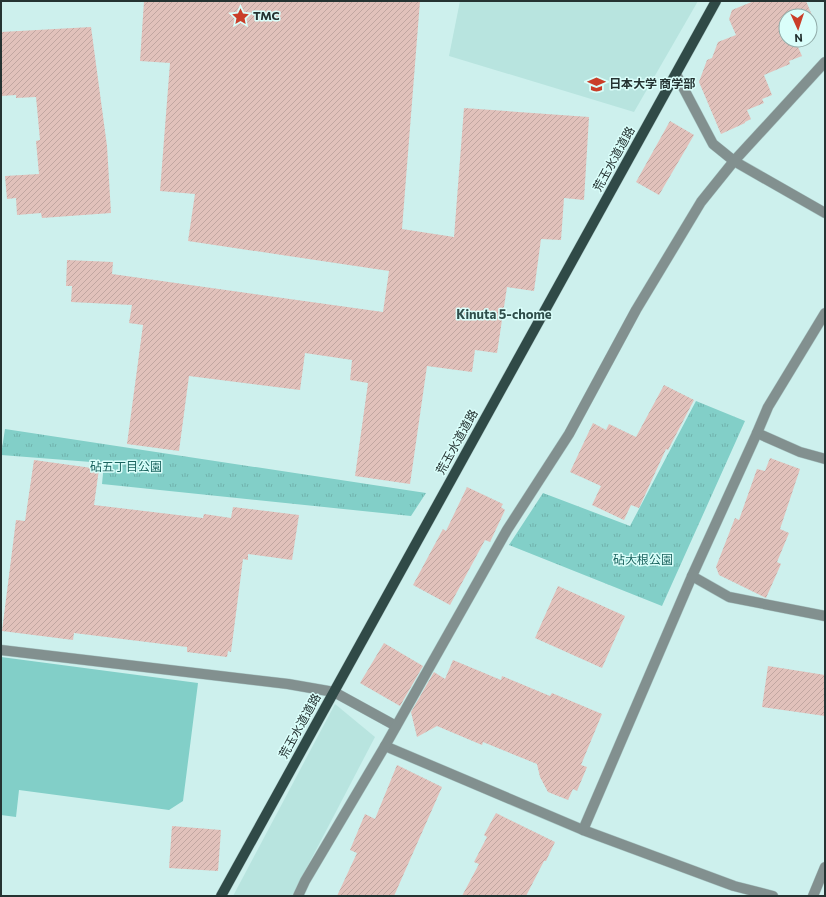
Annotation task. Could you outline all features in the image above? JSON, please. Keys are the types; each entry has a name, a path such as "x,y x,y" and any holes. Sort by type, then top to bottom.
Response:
{"main road":[{"name":"荒玉水道道路","path":"221,896 716,1"}],"street":[{"path":"298,896 305,881 385,746 507,530 569,434 636,310 701,202 734,161 825,62"},
{"path":"676,74 713,144 734,161 825,213"},
{"path":"582,830 692,576 768,407 825,312"},
{"path":"757,433 800,452 825,460"},
{"path":"692,576 729,597 825,616"},
{"path":"1,650 280,683 334,692 396,726"},
{"path":"385,746 582,830 734,886 773,896"},
{"path":"813,896 825,867"}],"shaded area":[{"name":"日本大学 商学部","path":"460,1 698,1 634,112 449,56"},
{"path":"335,704 375,737 292,896 233,896"}],"green space":[{"name":"砧大根公園","path":"696,401 745,421 662,606 509,545 543,493 630,526"},
{"name":"砧五丁目公園","path":"5,429 426,493 411,516 102,484 104,463 1,455"},
{"path":"1,657 198,683 183,801 169,810 19,790 16,817 1,815"}],"building":[{"path":"144,1 420,1 402,229 454,237 464,108 589,117 584,200 564,198 561,240 541,239 534,291 507,287 497,353 475,350 472,372 427,366 410,484 355,476 368,383 350,380 352,360 305,353 300,390 189,376 179,451 127,444 143,325 129,323 132,305 71,302 72,286 66,286 67,260 113,262 112,274 383,312 389,271 188,241 195,194 160,191 170,63 140,61"},
{"path":"754,1 806,1 809,8 778,8 778,48 798,48 802,56 789,61 790,64 764,75 772,95 762,99 764,103 747,110 751,119 721,134 699,82 707,60 712,58 718,42 736,35 729,19 732,10"},
{"path":"91,27 107,146 111,213 42,218 41,213 17,215 16,198 7,199 5,176 39,174 36,141 40,140 36,97 16,98 16,95 1,96 1,32"},
{"path":"670,121 694,135 659,195 636,182"},
{"path":"664,385 694,400 668,450 666,449 639,508 631,505 624,520 592,505 601,486 570,472 593,423 606,430 609,424 636,437"},
{"path":"770,458 800,469 780,529 789,533 777,562 781,564 766,598 719,575 716,567 735,518 739,520 757,469 765,471"},
{"path":"34,460 99,469 94,505 203,518 204,514 231,518 233,507 299,515 292,560 248,554 248,560 243,559 231,652 228,651 227,657 187,652 187,647 74,633 73,640 2,631 16,520 25,521"},
{"path":"467,487 503,504 501,507 505,510 490,542 485,540 450,605 413,585 443,529 446,531"},
{"path":"558,586 625,616 602,668 535,638"},
{"path":"384,643 423,666 400,706 360,683"},
{"path":"453,660 501,680 502,676 550,696 552,693 602,714 581,765 587,767 577,791 573,789 568,800 548,792 540,777 537,764 483,742 482,745 437,726 417,737 411,712 434,672 445,679"},
{"path":"768,666 825,675 825,716 762,707"},
{"path":"397,765 442,787 394,896 337,896 357,853 350,850 365,814 375,819"},
{"path":"496,813 555,842 526,896 462,896 479,864 474,862 487,837 484,835"},
{"path":"172,826 221,830 218,871 169,868"}],"place":[{"name":"TMC","path":"240,16"},
{"name":"日本大学 商学部","path":"596,84"}],"district":[{"name":"Kinuta 5-chome","path":"504,314"}]}
